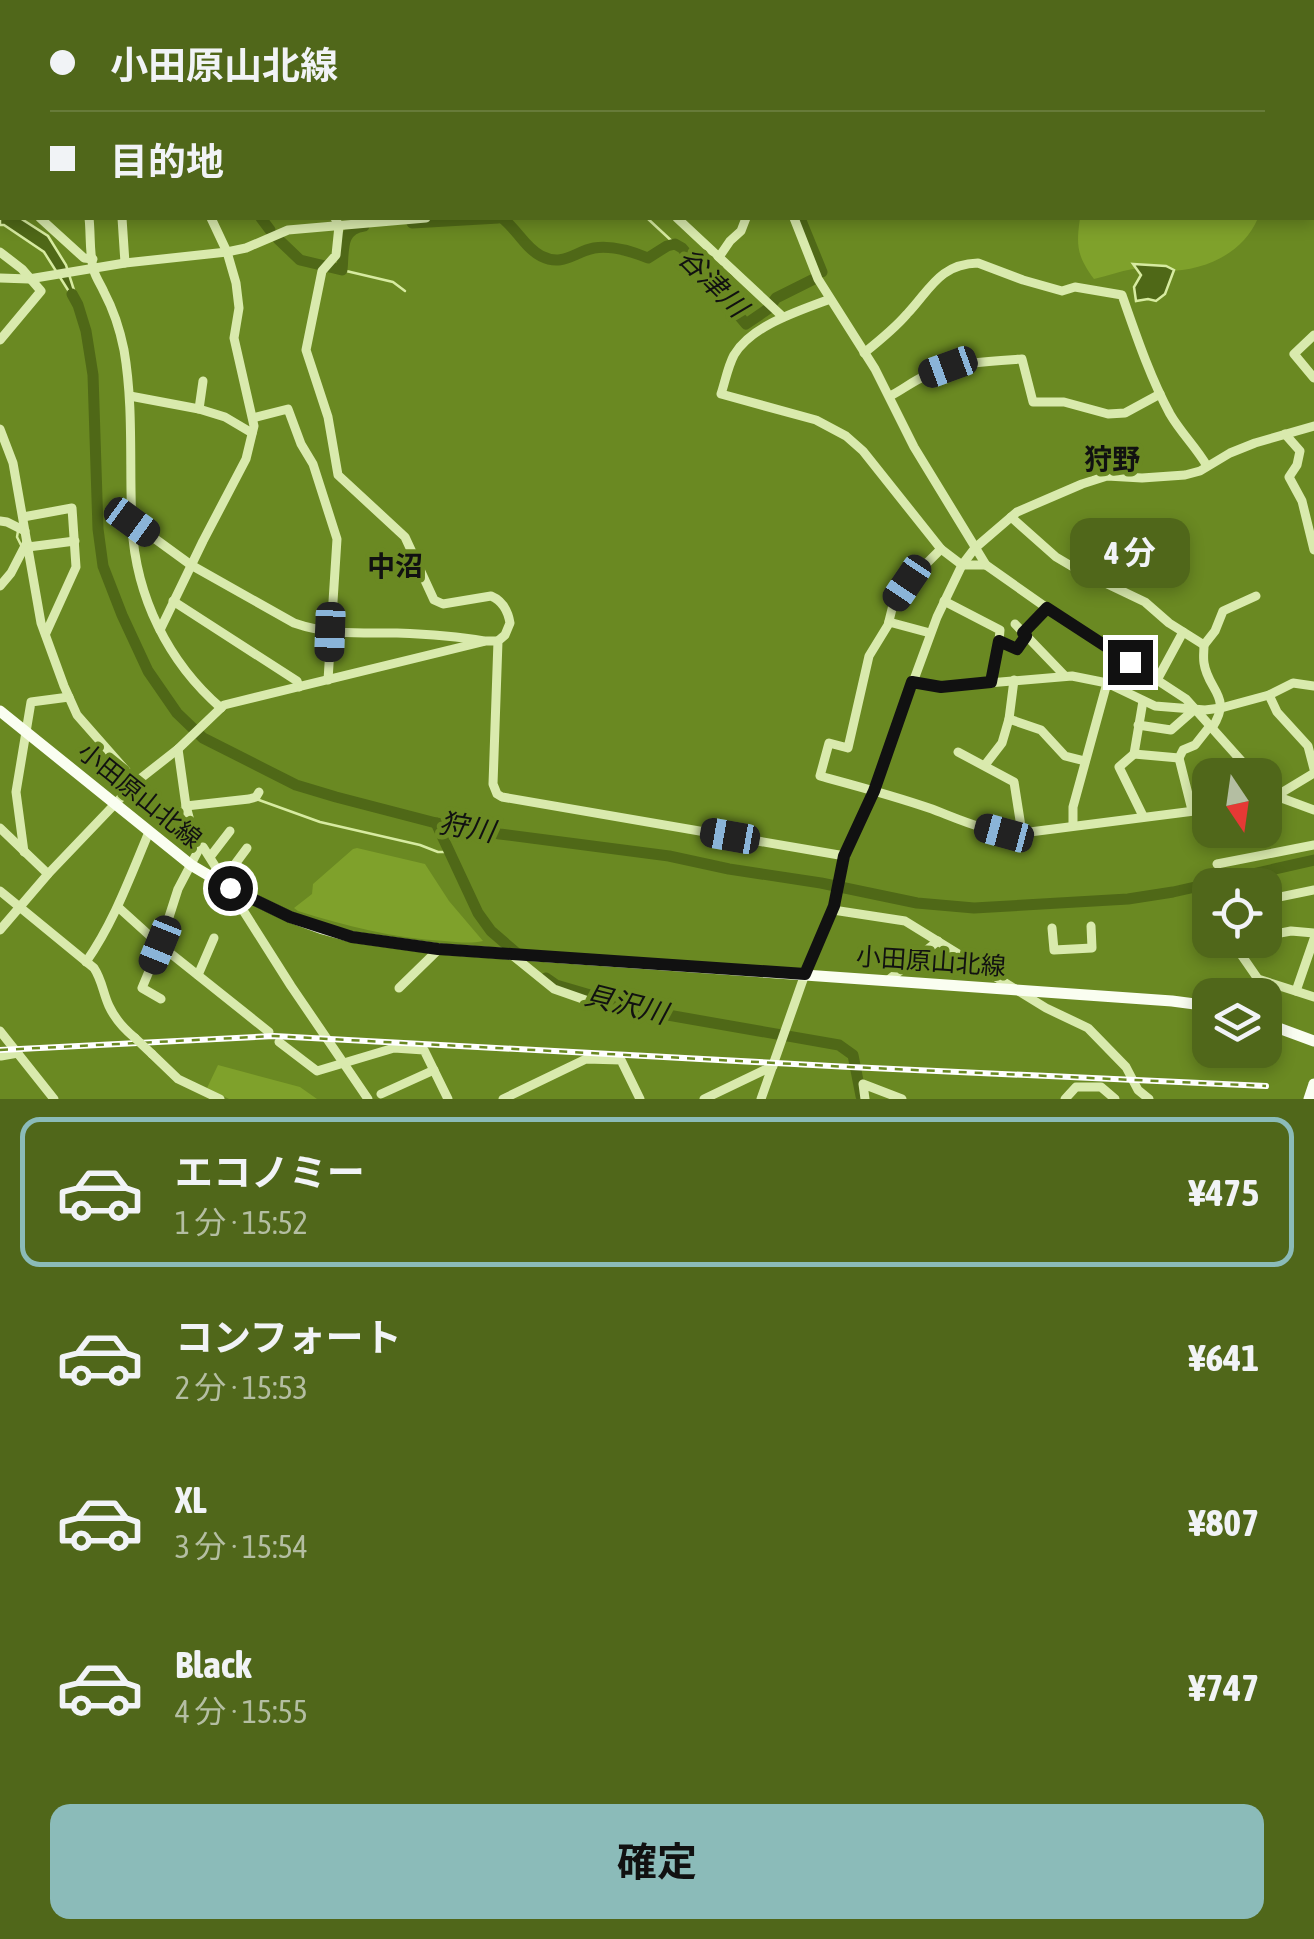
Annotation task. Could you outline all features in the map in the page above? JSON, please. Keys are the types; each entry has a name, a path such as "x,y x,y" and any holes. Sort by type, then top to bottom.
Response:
{"main road":[{"name":"小田原山北線","path":"0,711 191,864 290,917 352,937 512,955 1192,1003"},
{"path":"1282,1029 1314,1040"},
{"path":"1309,1099 1314,1084"}],"street":[{"path":"42,220 93,264"},
{"path":"90,220 93,264 121,338 130,396 132,522 140,576 160,630 186,673 221,708"},
{"path":"122,220 124,263"},
{"path":"160,630 246,459 254,418 234,338 238,297 227,252 212,220"},
{"path":"0,278 33,278 93,264 227,252 288,230 382,220"},
{"path":"679,220 783,317"},
{"path":"719,257 745,220"},
{"path":"795,220 811,264 830,299 890,396 914,448 986,564 1186,700 1239,758"},
{"path":"0,930 136,782 221,708 498,641 505,635 510,624 505,607 497,598 437,602 428,591 404,537 338,476 330,425 306,350 322,271 336,255 337,222"},
{"path":"0,252 33,278 41,291 0,340"},
{"path":"864,352 908,314 936,278 970,263 1062,291 1075,286 1122,296 1160,394 1207,466"},
{"path":"830,299 783,317 748,339 733,356 721,394 816,420 846,436 863,451 941,549 962,565 986,564"},
{"path":"1314,335 1294,354 1314,378"},
{"path":"890,396 948,367 1022,359 1033,402 1064,402 1108,414 1125,412 1160,394"},
{"path":"198,409 203,381"},
{"path":"130,396 225,417 252,433"},
{"path":"254,418 288,410 313,464 337,539 328,680"},
{"path":"761,1099 805,974 834,908 844,858 874,791 930,634 974,548 1011,517 1082,484 1107,476 1167,477 1200,471 1230,453 1314,426"},
{"path":"0,429 13,463 41,622 69,697 78,715 136,782"},
{"path":"1285,434 1300,451 1298,465 1289,476 1302,502 1314,550"},
{"path":"22,517 72,508 76,567 46,633"},
{"path":"1011,517 1056,557 1145,602 1204,645"},
{"path":"0,521 7,522 27,540 75,540"},
{"path":"132,522 191,565 294,623 330,632 400,633 486,642"},
{"path":"0,586 12,573 27,540"},
{"path":"941,549 894,601 888,622 868,656 848,748 829,742 820,776 1004,833 1192,810 1179,758 1221,714 1204,664 1204,645 1216,631 1223,611 1256,596"},
{"path":"944,601 1000,630 991,682"},
{"path":"173,602 297,681 299,687"},
{"path":"999,641 1017,649 1047,608"},
{"path":"888,622 930,634"},
{"path":"1015,624 1064,676"},
{"path":"1157,680 1183,632"},
{"path":"498,641 493,784 500,796 844,858"},
{"path":"912,682 941,687 1064,676 1088,678 1155,706 1196,709 1221,708 1292,683 1314,686"},
{"path":"985,765 1002,743 1014,680"},
{"path":"1074,825 1074,807 1107,683"},
{"path":"1269,694 1277,712 1308,746 1314,771 1282,787"},
{"path":"24,852 16,792 31,702 69,697"},
{"path":"1144,701 1134,754 1119,767 1144,816"},
{"path":"1138,725 1171,730 1196,709"},
{"path":"1009,719 1041,730 1065,756 1085,761"},
{"path":"161,999 142,988 178,889 198,850 186,806 178,749"},
{"path":"958,752 1014,782 1022,833"},
{"path":"1134,754 1179,758"},
{"path":"186,806 249,800 259,792"},
{"path":"1282,798 1314,810"},
{"path":"0,828 48,874"},
{"path":"210,857 230,831"},
{"path":"86,962 118,908 149,832"},
{"path":"1217,864 1314,845"},
{"path":"197,848 203,847 210,857 368,1099"},
{"path":"227,883 247,848"},
{"path":"1282,897 1314,890"},
{"path":"0,891 98,973 114,1017 134,1038 178,1079 220,1099"},
{"path":"118,908 269,1032"},
{"path":"834,908 905,921 1059,1015 1088,1028 1126,1066 1146,1098"},
{"path":"1052,928 1054,950 1092,948 1091,926"},
{"path":"1282,932 1314,936 1296,991"},
{"path":"198,976 214,938"},
{"path":"887,981 938,941"},
{"path":"399,988 438,949"},
{"path":"512,955 554,989 594,1002"},
{"path":"1282,987 1314,997"},
{"path":"0,1030 54,1099"},
{"path":"279,1042 317,1071 394,1048 424,1050 448,1099"},
{"path":"0,1056 18,1053"},
{"path":"503,1099 586,1059 621,1060 640,1099"},
{"path":"704,1099 772,1066"},
{"path":"382,1094 434,1070"},
{"path":"865,1099 863,1084 902,1099"},
{"path":"1068,1098 1076,1086 1100,1088 1116,1099"}],"shaded area":[{"path":"0,220 23,220 48,236 66,265 80,309 44,252 0,225"},
{"path":"1080,220 1257,220 1232,251 1208,264 1166,271 1133,269 1094,279 1084,264 1078,236"},
{"path":"1133,264 1174,270 1165,294 1156,301 1136,301 1134,287 1141,275"},
{"path":"357,848 425,864 449,901 483,941 388,934 294,908 312,894 313,884"},
{"path":"218,1065 300,1087 317,1099 229,1099 207,1088"}],"waterway":[{"name":"谷津川","path":"262,220 270,230"},
{"name":"谷津川","path":"412,223 464,220"},
{"name":"谷津川","path":"504,220 530,248 556,260 601,247 648,258 675,244 746,324 768,309 776,298 814,279"},
{"path":"649,220 675,244"},
{"name":"谷津川","path":"801,220 822,272"},
{"name":"谷津川","path":"278,239 300,260 342,270 347,236 364,226"},
{"path":"342,270 393,282 405,291"},
{"name":"狩川","path":"72,294 86,331 93,375 98,529 103,566 122,615 148,671 177,713 203,738 296,785 436,823 669,856 917,903 974,908 1128,899 1314,860"},
{"path":"18,531 22,547"},
{"path":"137,788 153,804 182,809"},
{"path":"259,800 320,822 449,852"},
{"name":"貝沢川","path":"436,823 478,913 491,931 520,956"},
{"name":"貝沢川","path":"546,978 556,985 645,1011 839,1045 853,1055 861,1096"}],"railway":[{"path":"0,1050 274,1036 1266,1086"}],"district":[{"name":"狩野","path":"1112,459"},
{"name":"中沼","path":"395,566"}],"route":[{"path":"230,888 290,917 352,937 438,949 805,974 834,906 844,856 874,791 912,682 941,687 991,682 999,641 1017,649 1026,636 1023,633 1047,608 1130,662"}]}
